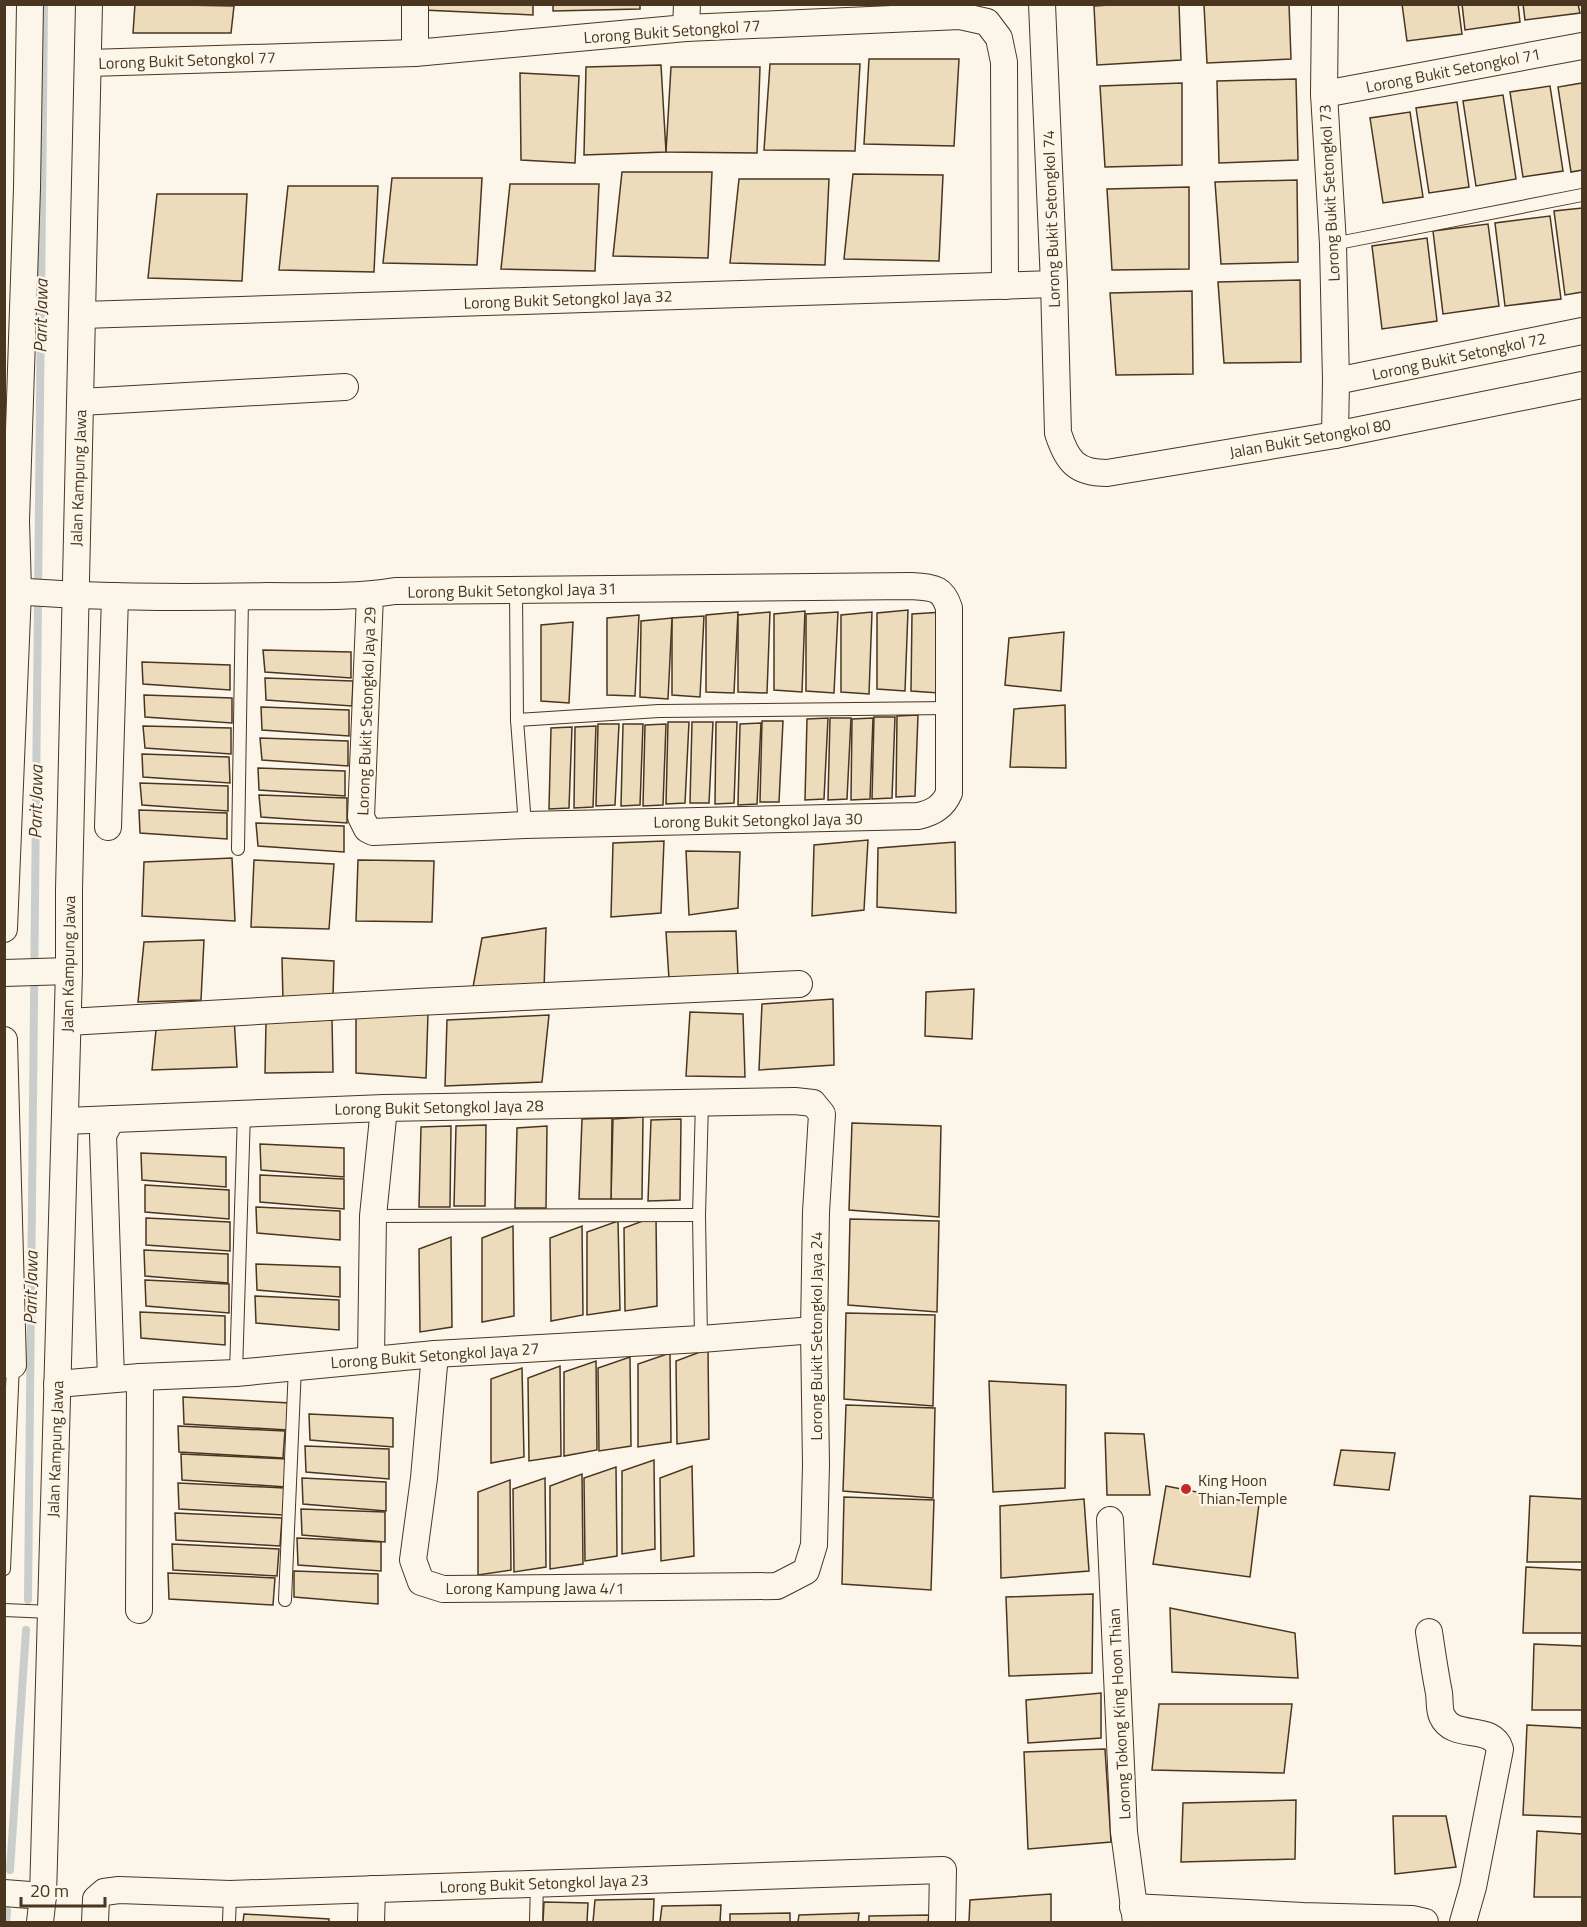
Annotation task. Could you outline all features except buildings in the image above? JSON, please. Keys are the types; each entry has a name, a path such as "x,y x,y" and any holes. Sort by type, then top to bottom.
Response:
{"street":[{"path":"4,929 18,591 16,521 21,392 14,264 28,165 30,4"},
{"name":"Jalan Kampung Jawa","path":"40,1923 43,1896 68,1022 58,971 69,890 67,594 81,402 89,4"},
{"path":"415,4 415,53"},
{"name":"Lorong Bukit Setongkol 74","path":"1042,4 1058,433"},
{"name":"Lorong Bukit Setongkol 73","path":"1324,4 1324,94 1333,244 1335,435"},
{"name":"Lorong Bukit Setongkol 77","path":"89,63 415,53 686,16 960,16 987,22 999,38 1004,62 1005,286"},
{"name":"Lorong Bukit Setongkol 71","path":"1324,94 1582,46"},
{"name":"Lorong Bukit Setongkol Jaya 32","path":"82,315 1054,284"},
{"name":"Lorong Bukit Setongkol 72","path":"1336,381 1582,331"},
{"name":"Jalan Bukit Setongkol 80","path":"1058,433 1063,449 1074,464 1090,473 1107,473 1335,435 1582,385"},
{"path":"81,402 345,387"},
{"name":"Lorong Bukit Setongkol Jaya 31","path":"18,591 115,596 242,597 370,595 395,591 911,586 939,590 946,598"},
{"name":"Lorong Bukit Setongkol Jaya 29","path":"364,825 361,817 370,595"},
{"path":"108,827 115,596"},
{"name":"Lorong Bukit Setongkol Jaya 30","path":"364,825 373,832 525,825 926,814 935,811 946,801 949,793 949,608 946,598"},
{"path":"4,973 58,971"},
{"path":"68,1022 799,984"},
{"path":"4,1040 9,1364"},
{"name":"Lorong Bukit Setongkol Jaya 28","path":"65,1121 384,1108 702,1102 795,1101 813,1103"},
{"name":"Lorong Bukit Setongkol Jaya 24","path":"806,1571 814,1545 816,1212 822,1114 813,1103"},
{"path":"371,1358 373,1216 384,1108"},
{"path":"111,1379 103,1135 112,1119"},
{"name":"Lorong Bukit Setongkol Jaya 27","path":"57,1384 140,1377 236,1373 371,1358 701,1339 814,1330"},
{"name":"Lorong Kampung Jawa 4/1","path":"435,1354 424,1478 413,1560 421,1582 443,1589 777,1586 806,1571"},
{"path":"139,1610 140,1377"},
{"name":"Lorong Tokong King Hoon Thian","path":"1110,1520 1124,1832 1135,1915"},
{"path":"1429,1632 1442,1718 1463,1732 1487,1734 1498,1742 1500,1749 1473,1887 1463,1923"},
{"name":"Lorong Bukit Setongkol Jaya 23","path":"96,1911 104,1892 119,1890 230,1894 943,1870 942,1923"},
{"path":"371,1923 372,1889"},
{"path":"4,1893 43,1896"},
{"path":"1135,1915 1402,1918 1425,1923"}],"lane":[{"path":"1333,244 1582,195"},
{"path":"516,590 517,720 525,825"},
{"path":"238,849 242,597"},
{"path":"517,720 658,711 948,708"},
{"path":"701,1339 699,1215 702,1102"},
{"path":"236,1373 244,1112"},
{"path":"373,1216 699,1215"},
{"path":"4,1569 9,1364"},
{"path":"285,1600 294,1366"},
{"path":"4,1610 51,1612"},
{"path":"536,1923 537,1883"},
{"path":"229,1923 230,1894"}],"waterway":[{"name":"Parit Jawa","path":"28,1600 44,4"},
{"name":"Parit Jawa","path":"10,1870 26,1630"},
{"name":"Parit Jawa","path":"6,1922 7,1911"}],"place":[{"name":"King Hoon Thian Temple","path":"1186,1489"}]}
